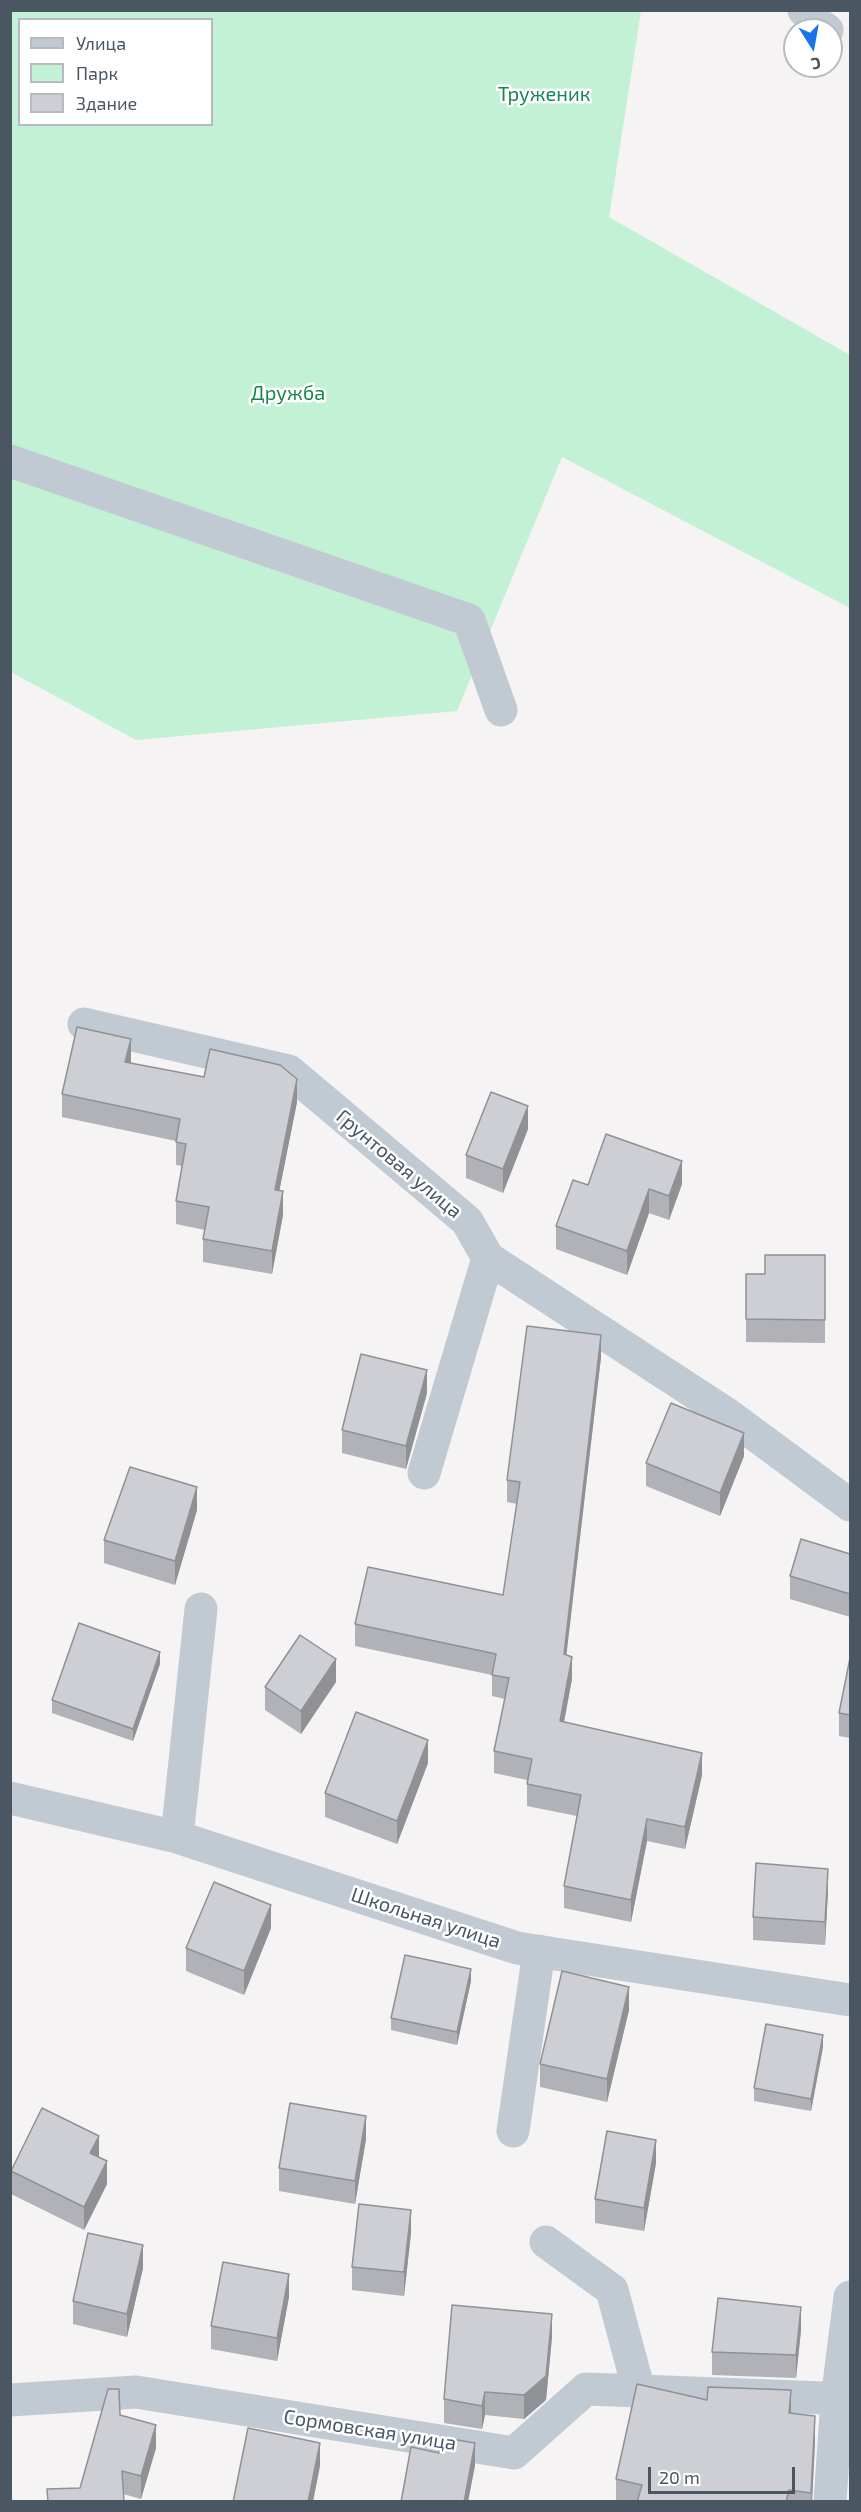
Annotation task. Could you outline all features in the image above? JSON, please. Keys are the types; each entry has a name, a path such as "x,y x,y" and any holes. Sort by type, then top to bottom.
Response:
{"street":[{"path":"10,461 468,620 501,710"},
{"name":"Грунтовая улица","path":"84,1024 289,1071 467,1221 488,1258 727,1414 850,1505"},
{"path":"424,1473 488,1258"},
{"path":"177,1837 201,1609"},
{"name":"Школьная улица","path":"10,1798 177,1837 517,1948 850,2000"},
{"path":"513,2131 539,1951"},
{"path":"546,2242 612,2290 639,2391"},
{"path":"830,2502 844,2399 850,2297"},
{"name":"Сормовская улица","path":"10,2400 136,2392 514,2453 586,2389 844,2399"}],"green space":[{"name":"Дружба","path":"10,11 641,11 609,217 850,355 850,608 562,457 457,711 136,740 11,672"}],"building":[{"path":"77,1027 131,1039 125,1062 204,1077 210,1049 280,1065 297,1079 275,1190 283,1191 272,1251 203,1239 209,1207 176,1201 186,1144 176,1142 180,1119 62,1094"},
{"path":"491,1092 528,1106 503,1169 466,1155"},
{"path":"606,1134 682,1161 669,1196 649,1189 627,1251 556,1226 573,1180 588,1185"},
{"path":"765,1255 825,1255 825,1320 746,1319 746,1274 765,1274"},
{"path":"527,1326 601,1335 564,1654 572,1657 560,1721 702,1753 685,1827 647,1819 631,1900 564,1886 581,1795 527,1784 532,1759 494,1751 509,1678 492,1675 496,1654 355,1624 368,1567 503,1595 520,1482 507,1480"},
{"path":"361,1354 427,1370 406,1446 342,1430"},
{"path":"671,1403 744,1433 720,1493 646,1463"},
{"path":"130,1467 197,1487 175,1561 104,1540"},
{"path":"801,1539 850,1554 850,1594 790,1576"},
{"path":"79,1623 160,1652 133,1729 52,1700"},
{"path":"300,1635 336,1659 301,1711 265,1687"},
{"path":"850,1658 850,1715 839,1713"},
{"path":"356,1712 428,1740 397,1821 325,1793"},
{"path":"756,1863 828,1869 825,1922 753,1917"},
{"path":"214,1882 271,1905 244,1971 186,1948"},
{"path":"405,1955 471,1969 457,2032 391,2018"},
{"path":"562,1971 629,1987 607,2079 540,2064"},
{"path":"766,2024 823,2035 811,2099 754,2088"},
{"path":"290,2103 366,2116 355,2181 279,2168"},
{"path":"42,2108 99,2136 90,2153 107,2161 84,2207 11,2171"},
{"path":"607,2131 656,2140 644,2208 595,2199"},
{"path":"359,2204 411,2210 404,2272 352,2267"},
{"path":"88,2233 143,2245 127,2314 73,2301"},
{"path":"223,2262 289,2274 277,2338 211,2326"},
{"path":"718,2298 801,2307 796,2355 712,2352"},
{"path":"452,2305 552,2314 546,2376 524,2395 485,2392 482,2406 444,2399"},
{"path":"637,2384 707,2400 708,2387 791,2390 789,2413 815,2416 811,2493 789,2490 786,2502 637,2502 642,2485 616,2479"},
{"path":"108,2389 119,2389 120,2415 156,2425 141,2476 122,2471 124,2502 48,2502 47,2489 80,2488"},
{"path":"248,2428 320,2443 308,2502 233,2502"},
{"path":"440,2437 475,2443 464,2502 401,2502 411,2447 439,2453"}],"park label":[{"name":"Труженик","path":"544,94"}]}
